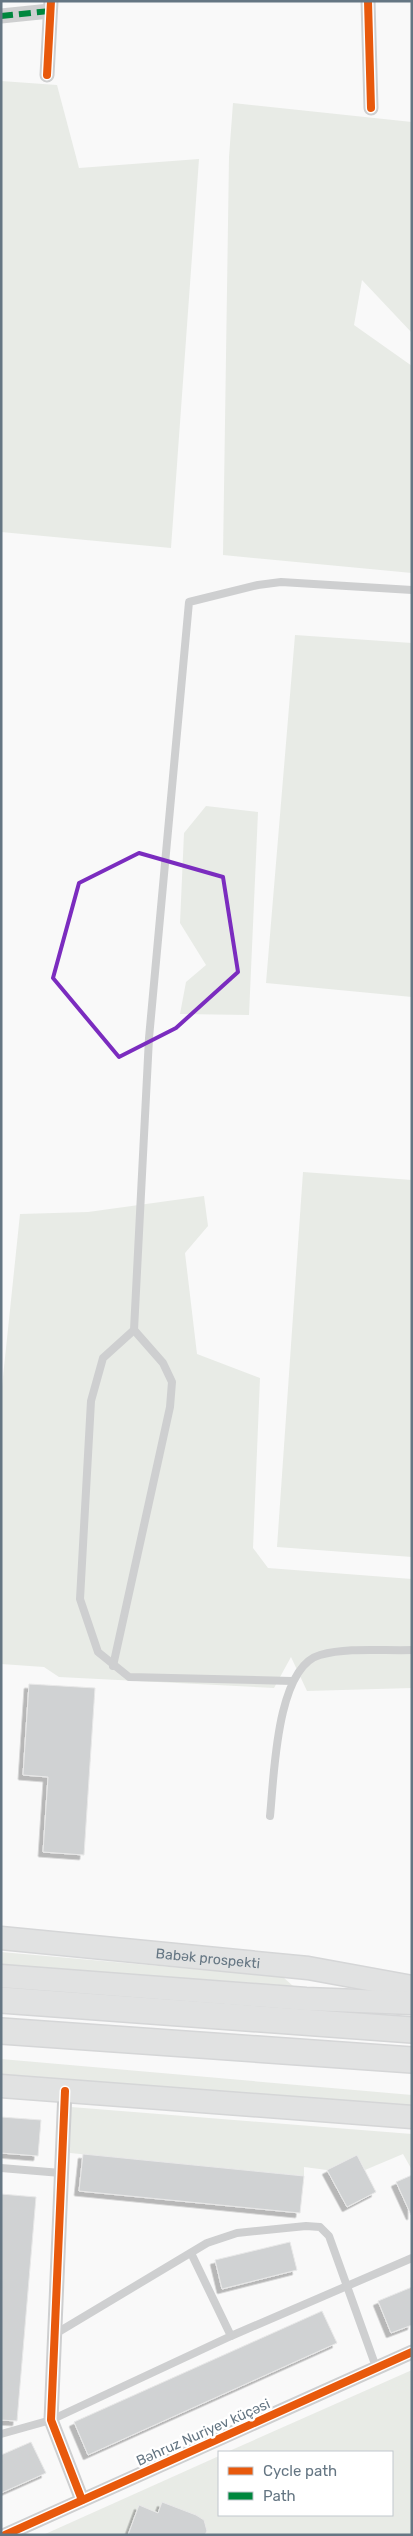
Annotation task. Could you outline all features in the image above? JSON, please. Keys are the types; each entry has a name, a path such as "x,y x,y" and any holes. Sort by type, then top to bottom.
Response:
{"main road":[{"name":"Babək prospekti","path":"1,1938 308,1968 412,1987"},
{"path":"1,1976 306,1999 412,2003"},
{"path":"1,2000 412,2030"},
{"path":"1,2031 412,2060"},
{"path":"1,2086 412,2117"}],"street":[{"path":"368,1 371,108"},
{"path":"1,16 51,6 47,75"},
{"path":"65,2091 51,2420 82,2500"},
{"name":"Bəhruz Nuriyev küçəsi","path":"5,2535 412,2352"}],"lane":[{"path":"113,1666 170,1407 172,1382 163,1363 134,1330 149,1038 189,602 258,585 281,582 412,590"},
{"path":"134,1330 102,1358 92,1400 80,1600 98,1652 113,1666 129,1676 292,1681"},
{"path":"270,1816 282,1709 292,1681 318,1655 343,1651 412,1650"},
{"path":"1,2168 61,2173"},
{"path":"54,2334 208,2243 237,2233 306,2226 320,2227 329,2236 376,2367"},
{"path":"191,2253 231,2336"},
{"path":"1,2434 51,2420 231,2336 412,2258"}],"highlighted area":[{"path":"139,853 223,877 238,972 176,1028 119,1057 53,978 79,883"}],"shaded area":[{"path":"1,81 57,85 79,168 199,159 171,548 1,532"},
{"path":"233,103 412,122 412,333 362,280 354,325 412,366 412,573 223,555 229,157"},
{"path":"295,635 412,643 412,997 266,983"},
{"path":"206,806 258,812 249,1015 180,1014 186,982 206,965 180,923 184,833"},
{"path":"303,1172 412,1180 412,1557 277,1547"},
{"path":"204,1196 208,1226 185,1253 197,1354 260,1378 253,1548 268,1568 412,1579 412,1688 307,1691 291,1657 274,1688 59,1677 44,1667 1,1664 1,1396 20,1214 88,1212"},
{"path":"1,1952 283,1977 293,1986 1,1965"},
{"path":"1,2059 412,2095 412,2106 1,2074"},
{"path":"71,2107 412,2134 412,2170 403,2154 365,2170 357,2155 327,2170 304,2167 304,2176 70,2153"},
{"path":"412,2370 412,2535 43,2535 218,2456 218,2516 393,2516 393,2451 229,2451"}],"building":[{"path":"29,1684 95,1688 84,1855 43,1852 48,1777 23,1775"},
{"path":"1,2117 41,2120 38,2156 1,2153"},
{"path":"83,2154 304,2176 300,2213 79,2191"},
{"path":"357,2155 376,2192 347,2207 327,2170"},
{"path":"412,2175 412,2215 411,2215 396,2182"},
{"path":"1,2194 36,2197 17,2421 1,2420"},
{"path":"290,2242 297,2270 222,2289 215,2260"},
{"path":"412,2287 412,2325 391,2333 378,2301"},
{"path":"322,2311 337,2343 88,2455 74,2422"},
{"path":"31,2442 46,2473 1,2493 1,2455"},
{"path":"162,2502 204,2520 207,2531 205,2535 128,2535 139,2505 158,2513"}],"marked path":[{"path":"1,16 50,11"}],"cycle path":[{"path":"47,75 51,1"},
{"path":"368,1 371,108"},
{"path":"65,2091 51,2420 82,2500"},
{"path":"5,2535 412,2352"}]}
